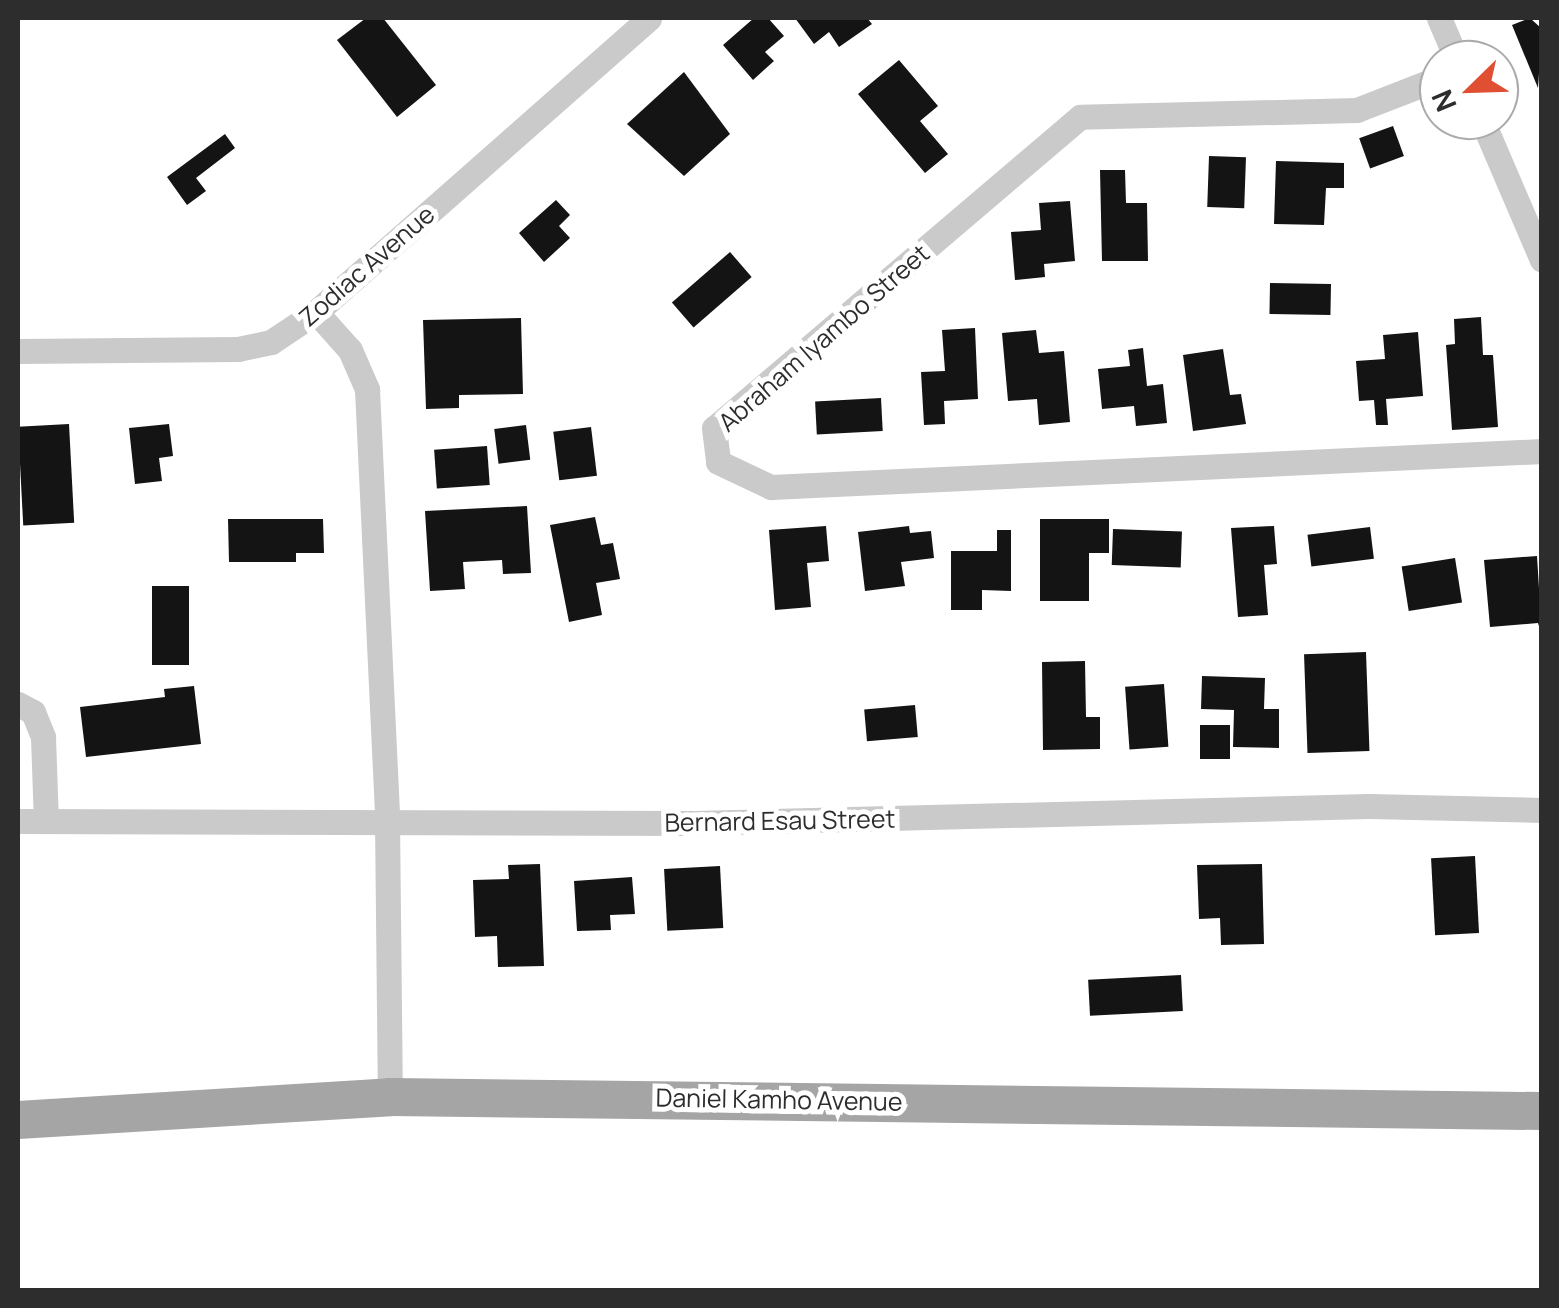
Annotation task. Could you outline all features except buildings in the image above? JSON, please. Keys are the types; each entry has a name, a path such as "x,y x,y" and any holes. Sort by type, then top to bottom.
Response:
{"main road":[{"name":"Daniel Kamho Avenue","path":"18,1120 390,1096 1542,1111"}],"street":[{"name":"Zodiac Avenue","path":"18,351 238,349 272,342 316,312 649,18"},
{"name":"Abraham Iyambo Street","path":"1419,86 1357,110 1080,117 714,428 718,462 772,487 1542,451"},
{"path":"1491,140 1540,254"},
{"path":"316,312 350,350 368,389 386,820 390,1096"},
{"path":"18,704 33,712 43,737 46,821"},
{"name":"Bernard Esau Street","path":"18,822 696,823 1369,806 1542,810"}]}
